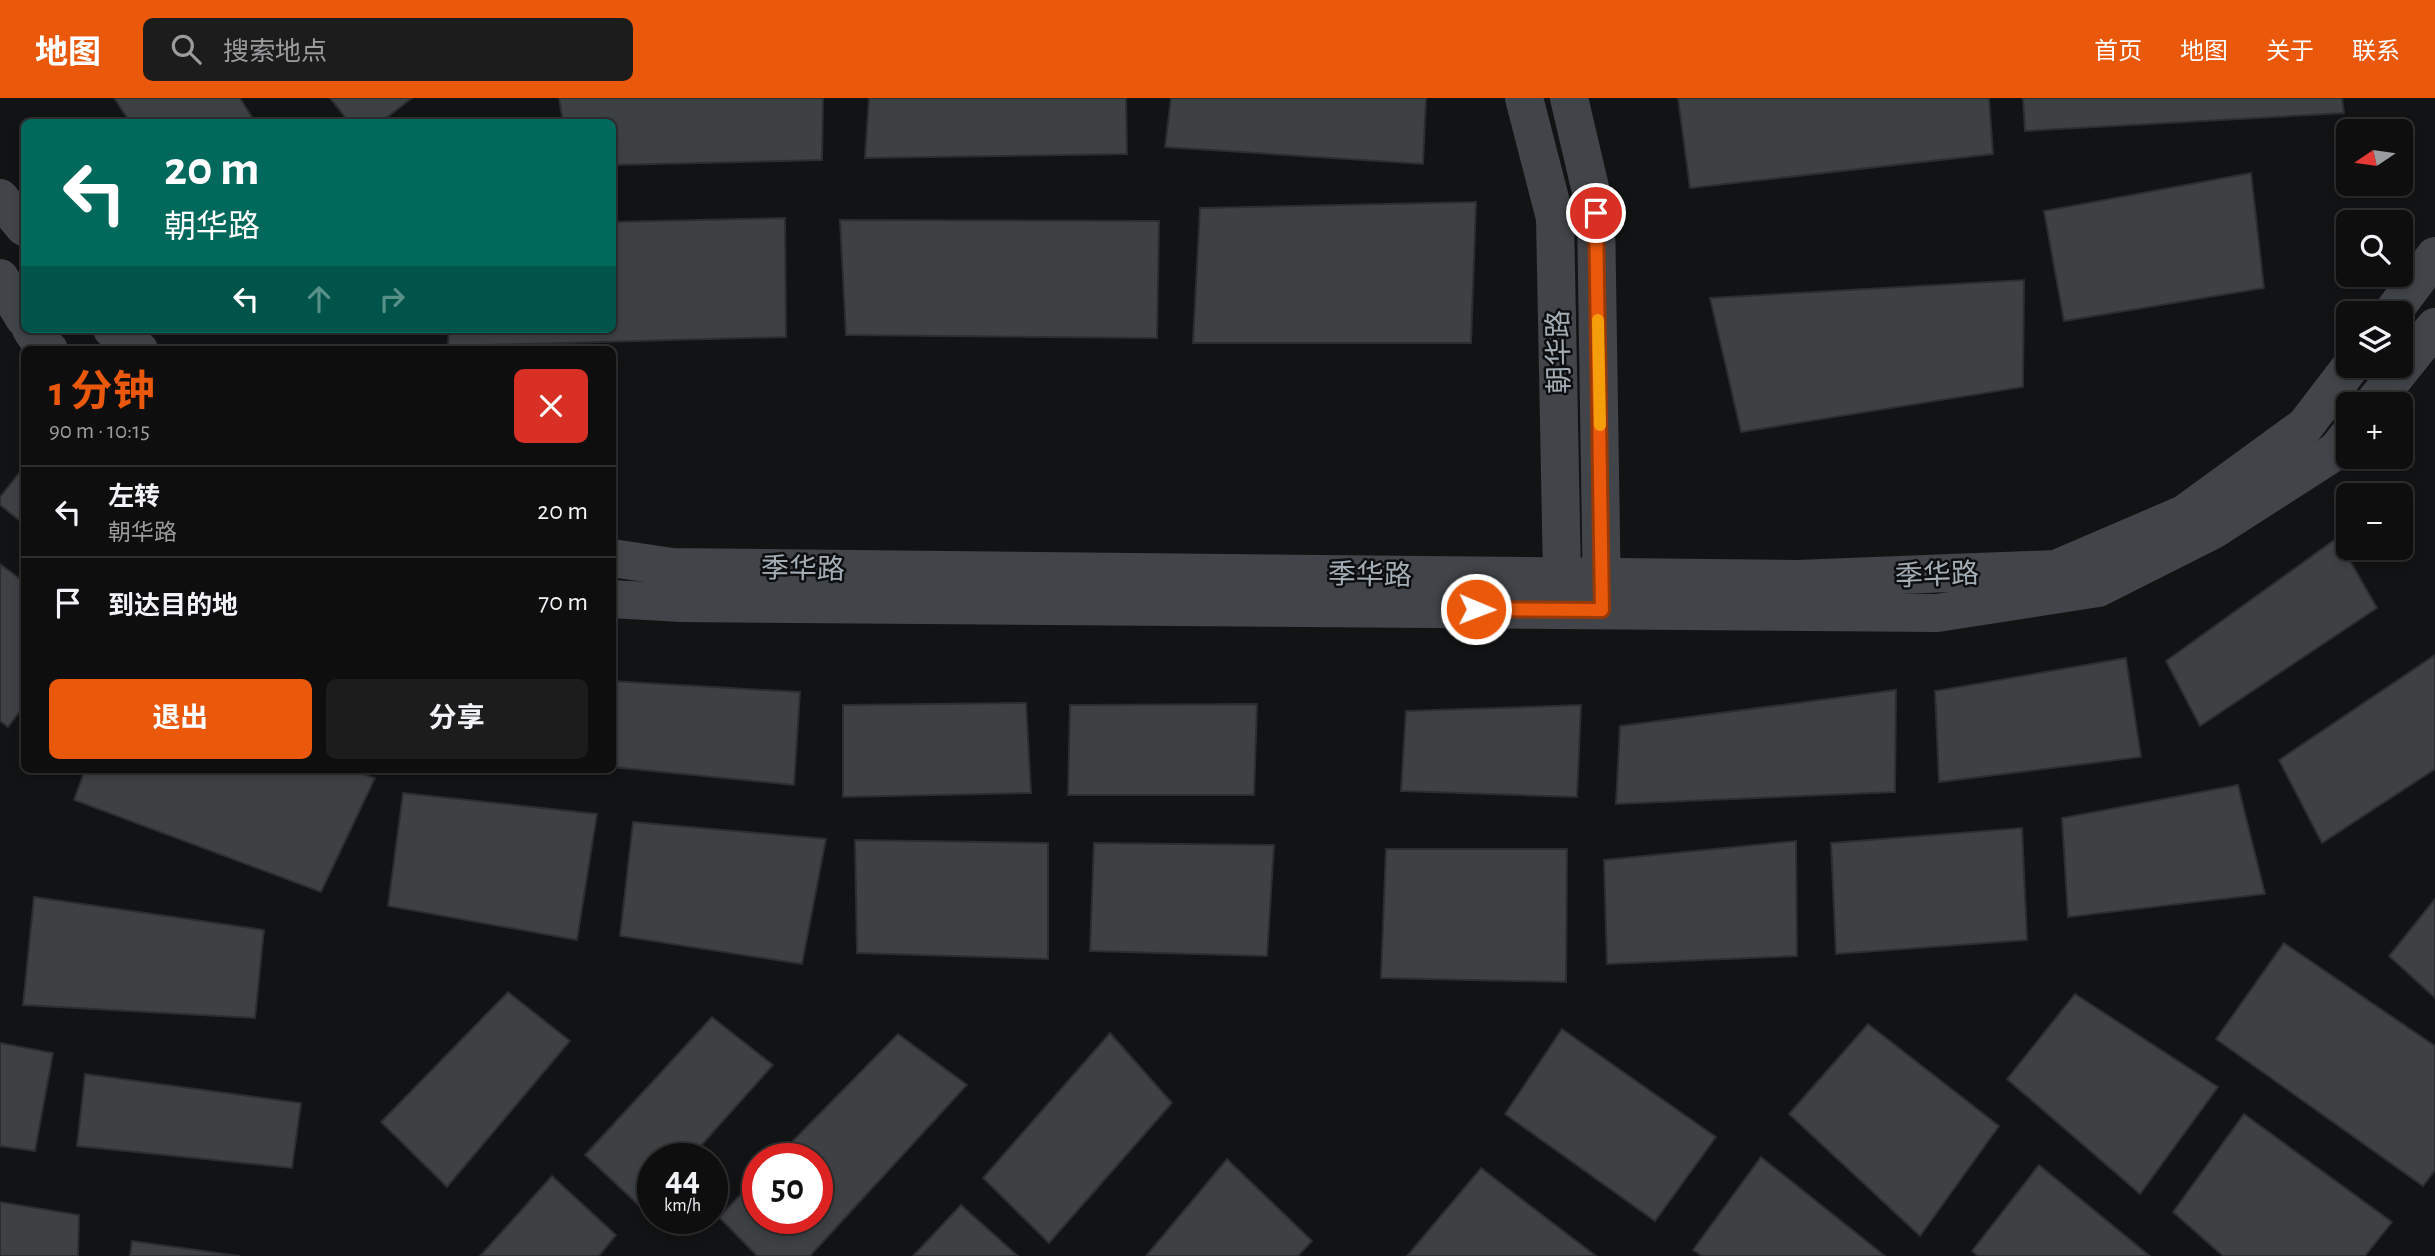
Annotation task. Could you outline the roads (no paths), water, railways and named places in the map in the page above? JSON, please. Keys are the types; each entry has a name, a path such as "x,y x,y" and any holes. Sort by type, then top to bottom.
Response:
{"main road":[{"name":"朝华路","path":"1524,98 1555,218 1560,593"},
{"name":"朝华路","path":"1569,98 1596,213 1602,593"},
{"path":"0,198 21,224"},
{"path":"2401,301 2435,256"},
{"path":"0,278 21,313"},
{"path":"2383,392 2435,327"},
{"path":"117,333 134,346"},
{"name":"季华路","path":"1602,593 1797,579 2056,569 2184,514 2305,426 2342,378"},
{"name":"季华路","path":"616,599 695,603 1602,593 1937,613 2098,588 2213,530 2336,451"},
{"name":"季华路","path":"616,559 672,567 1560,593"}]}
